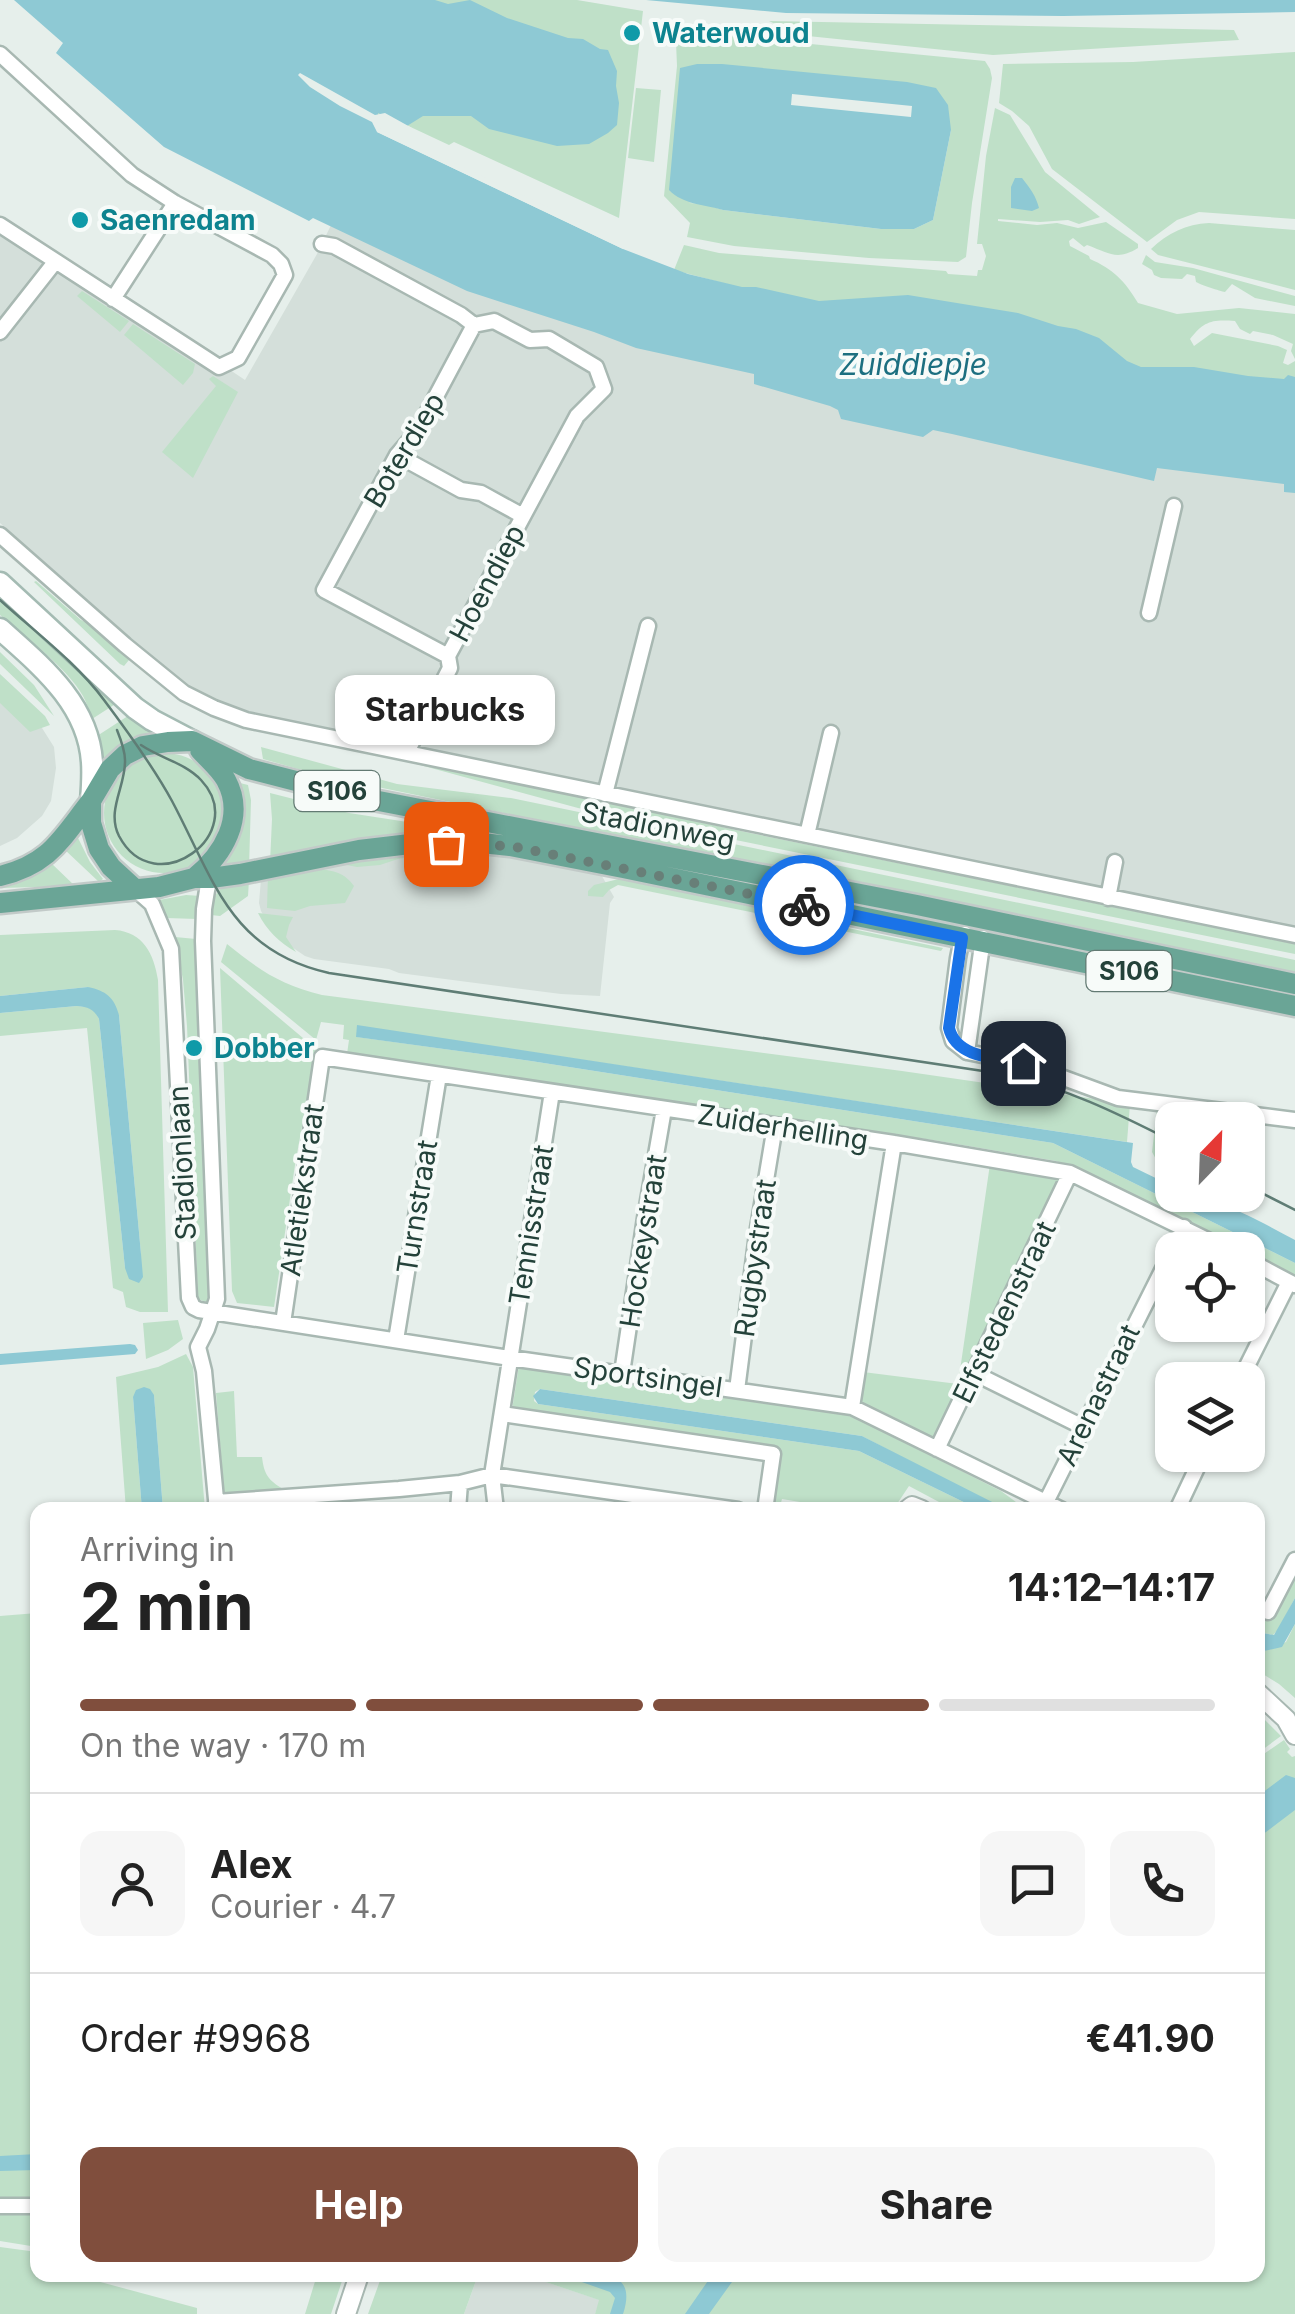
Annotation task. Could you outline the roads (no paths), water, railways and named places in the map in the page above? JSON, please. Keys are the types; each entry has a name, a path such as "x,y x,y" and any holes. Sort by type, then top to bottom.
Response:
{"main road":[{"name":"Stadionweg","path":"0,583 152,720 249,769 358,796 1295,984"},
{"path":"0,628 50,675 80,716 90,749 91,823 99,849 136,889"},
{"name":"Stadionweg","path":"192,742 225,777 234,810 230,831 209,878"},
{"path":"0,876 34,866 48,854 92,802 110,769 125,755 143,746 192,742"},
{"name":"Stadionweg","path":"0,902 172,884 376,848 482,843 623,868 1295,1006"}],"street":[{"path":"0,54 132,175 278,260 284,279 242,352 231,363 219,366 0,225"},
{"path":"113,299 176,203"},
{"path":"322,244 334,246 462,315 474,326"},
{"path":"0,332 55,262"},
{"name":"Hoendiep","path":"407,752 450,668 448,656 577,416 604,389 596,367 550,340 530,340 494,320 474,326"},
{"name":"Boterdiep","path":"448,656 324,590 397,455 417,432 474,326"},
{"path":"397,455 461,490 481,493 523,516"},
{"path":"1148,613 1174,506"},
{"name":"Stadionweg","path":"0,534 184,693 246,720 1295,935"},
{"name":"Stadionweg","path":"605,794 648,626"},
{"path":"808,835 831,733"},
{"path":"1108,898 1114,862"},
{"name":"Stadionlaan","path":"209,878 203,941 217,1299 206,1310 207,1329 198,1347 204,1371 216,1502"},
{"name":"Stadionlaan","path":"136,889 152,904 171,949 189,1298 193,1307 206,1310"},
{"path":"977,918 949,1028 953,1041 967,1052 1023,1063 1118,1098 1295,1120"},
{"path":"967,1052 973,939"},
{"name":"Zuiderhelling","path":"322,1058 894,1143 1070,1174 1194,1232"},
{"name":"Atletiekstraat","path":"282,1323 322,1058"},
{"name":"Turnstraat","path":"396,1340 439,1075"},
{"name":"Tennisstraat","path":"495,1502 492,1475 552,1092"},
{"name":"Hockeystraat","path":"622,1374 664,1109"},
{"name":"Rugbystraat","path":"737,1390 774,1126"},
{"path":"852,1407 894,1143"},
{"name":"Elfstedenstraat","path":"937,1449 1070,1174"},
{"name":"Arenastraat","path":"1046,1502 1184,1227"},
{"path":"1250,1362 1292,1284 1265,1269"},
{"name":"Sportsingel","path":"206,1310 852,1407 1036,1502"},
{"path":"974,1373 1083,1427"},
{"name":"Sportsingel","path":"502,1414 774,1454 766,1502"},
{"path":"1181,1502 1196,1472"},
{"path":"258,1502 460,1483 492,1475 682,1502"},
{"path":"459,1502 460,1483"},
{"path":"1265,1607 1295,1560"},
{"path":"1265,1700 1292,1725"},
{"path":"0,2206 30,2206"},
{"path":"346,2314 357,2282"}],"water":[{"name":"Zuiddiepje","path":"14,0 435,0 448,4 470,0 507,18 568,38 583,39 608,50 617,71 619,103 617,125 589,144 557,146 489,129 471,116 423,116 407,126 378,113 377,132 623,249 688,274 819,301 908,295 1018,313 1099,338 1127,361 1141,367 1194,367 1248,376 1295,377 1295,493 1284,492 1284,484 1157,468 1154,481 933,430 923,437 841,419 838,410 830,406 754,384 754,374 636,348 467,291 313,218 309,221 164,147 56,53 63,43"},
{"path":"646,0 1295,0 1295,12 1063,16 786,13"},
{"path":"697,64 907,82 936,88 948,105 951,130 933,220 914,229 881,229 723,210 675,195 669,190 680,68"},
{"path":"1015,178 1022,178 1039,208 1011,208"},
{"path":"88,987 108,996 119,1015 143,1277 139,1283 129,1279 125,1268 99,1019 90,1009 77,1006 0,1013 0,996"},
{"path":"357,1025 1133,1143 1133,1167 1155,1178 1155,1194 1053,1143 356,1037"},
{"path":"1192,1212 1239,1212 1251,1217 1295,1240 1295,1263 1265,1248 1265,1232 1232,1232"},
{"path":"130,1344 138,1350 135,1354 0,1365 0,1354"},
{"path":"144,1387 154,1395 162,1502 141,1502 133,1397 136,1390"},
{"path":"540,1389 862,1436 992,1502 964,1502 859,1451 538,1404 533,1396"},
{"path":"1295,1598 1295,1624 1282,1647 1265,1651 1265,1633 1274,1635"},
{"path":"1286,1775 1295,1778 1295,1810 1265,1833 1265,1791"},
{"path":"30,2154 30,2170 0,2171 0,2156"},
{"path":"582,2282 620,2282 625,2288 623,2314 610,2314 615,2298 610,2292"},
{"path":"707,2282 732,2282 709,2314 685,2314"}],"tram line":[{"path":"0,600 93,686 157,775 229,908 247,930 296,963 329,973 1003,1074 1069,1094 1155,1133"},
{"path":"117,730 125,760 115,807 119,836 135,855 154,863 174,862 207,839 214,821 213,800 195,774 141,745"},
{"path":"1265,1195 1295,1210"}],"place":[{"name":"Waterwoud","path":"632,33"},
{"name":"Saenredam","path":"80,220"},
{"name":"Starbucks","path":"446,844"},
{"name":"Dobber","path":"194,1048"}]}
